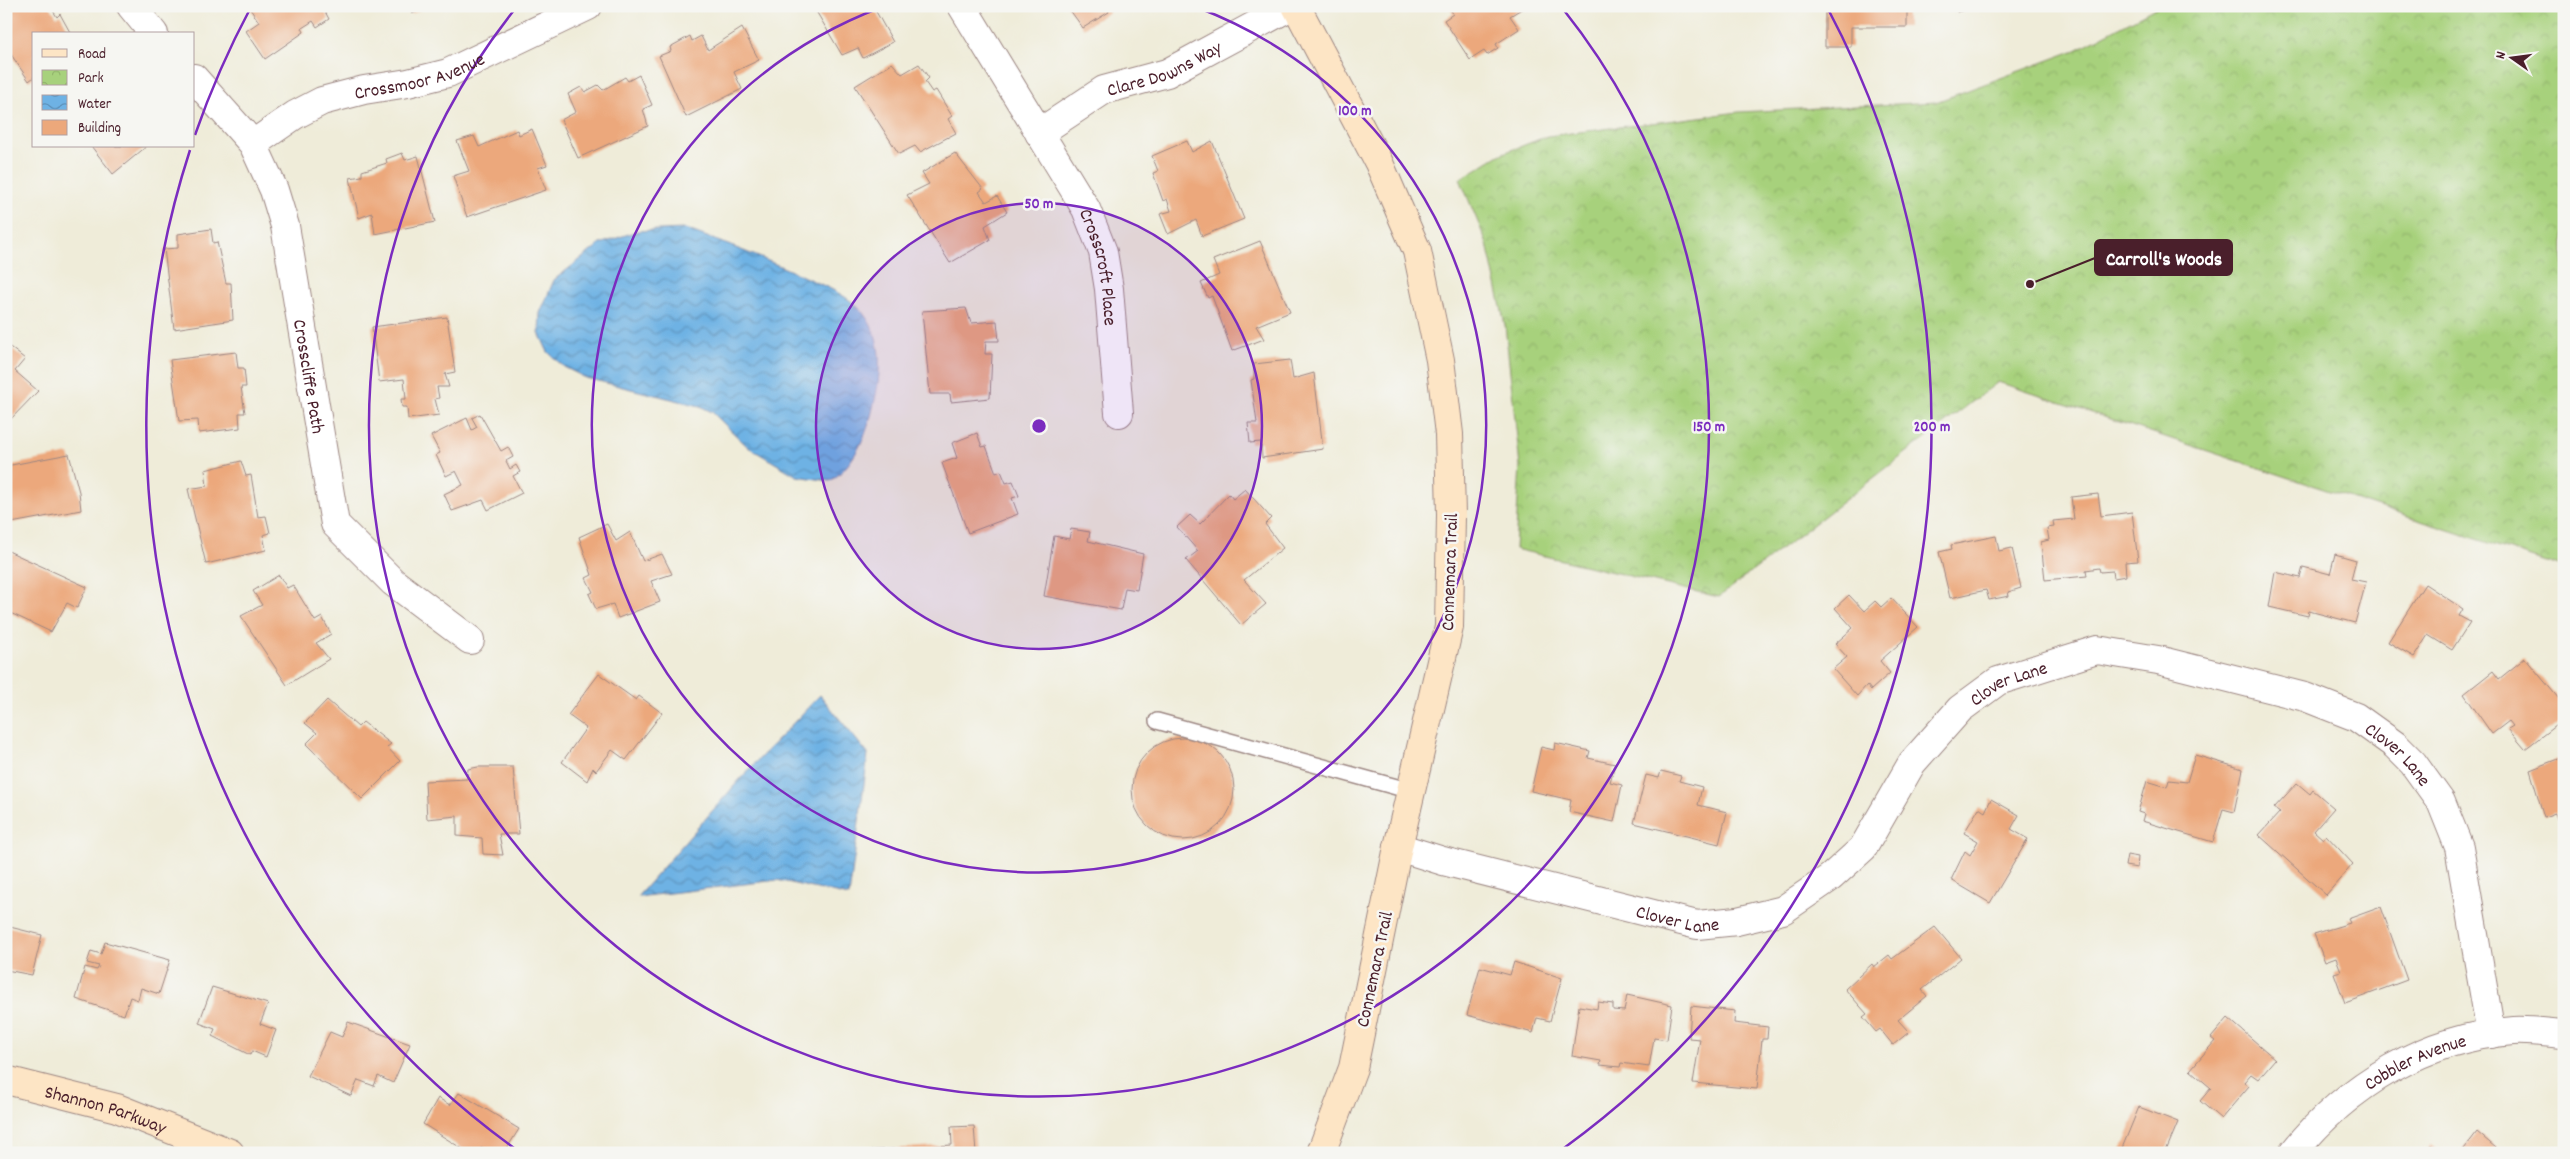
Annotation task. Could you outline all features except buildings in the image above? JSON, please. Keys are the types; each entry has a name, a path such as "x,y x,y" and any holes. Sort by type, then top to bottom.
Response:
{"street":[{"path":"131,6 152,32"},
{"name":"Crossmoor Avenue","path":"253,144 322,101 364,90 408,83 448,73 588,6"},
{"name":"Crosscroft Place","path":"962,6 1086,209 1103,252 1109,289 1119,413"},
{"name":"Clare Downs Way","path":"1039,133 1104,90 1167,73 1291,6"},
{"name":"Connemara Trail","path":"1296,6 1375,155 1416,252 1440,360 1449,434 1452,515 1449,627 1398,847 1353,1068 1321,1153"},
{"name":"Crosscliffe Path","path":"195,79 253,144 274,190 285,226 335,524 393,582 470,640"},
{"name":"Clover Lane","path":"1398,847 1444,861 1697,925 1736,921 1783,910 1831,877 1863,848 1912,763 1960,709 1998,681 2097,650 2106,651 2158,660 2331,705 2356,717 2375,730 2413,763 2441,802 2459,848 2491,1034"},
{"name":"Cobbler Avenue","path":"2293,1153 2338,1104 2372,1079 2409,1058 2450,1044 2491,1034 2515,1031 2564,1034"},
{"name":"Shannon Parkway","path":"6,1080 117,1108 230,1153"}],"lane":[{"path":"1157,721 1411,791"}],"green space":[{"path":"2159,6 2564,6 2564,568 1998,382 1719,597 1515,549 1520,466 1505,325 1487,244 1460,179 1501,154 1548,136 1739,112 1936,102 2076,50"}],"water":[{"path":"685,229 732,246 831,289 858,307 870,324 875,335 879,359 878,384 873,408 863,439 853,458 830,481 797,476 748,447 712,412 700,406 586,378 564,367 548,352 539,333 540,313 554,280 600,244 637,231"},
{"path":"820,695 868,754 849,896 777,880 637,897 742,777"}],"place":[{"name":"Carroll's Woods","path":"2030,284"}]}
